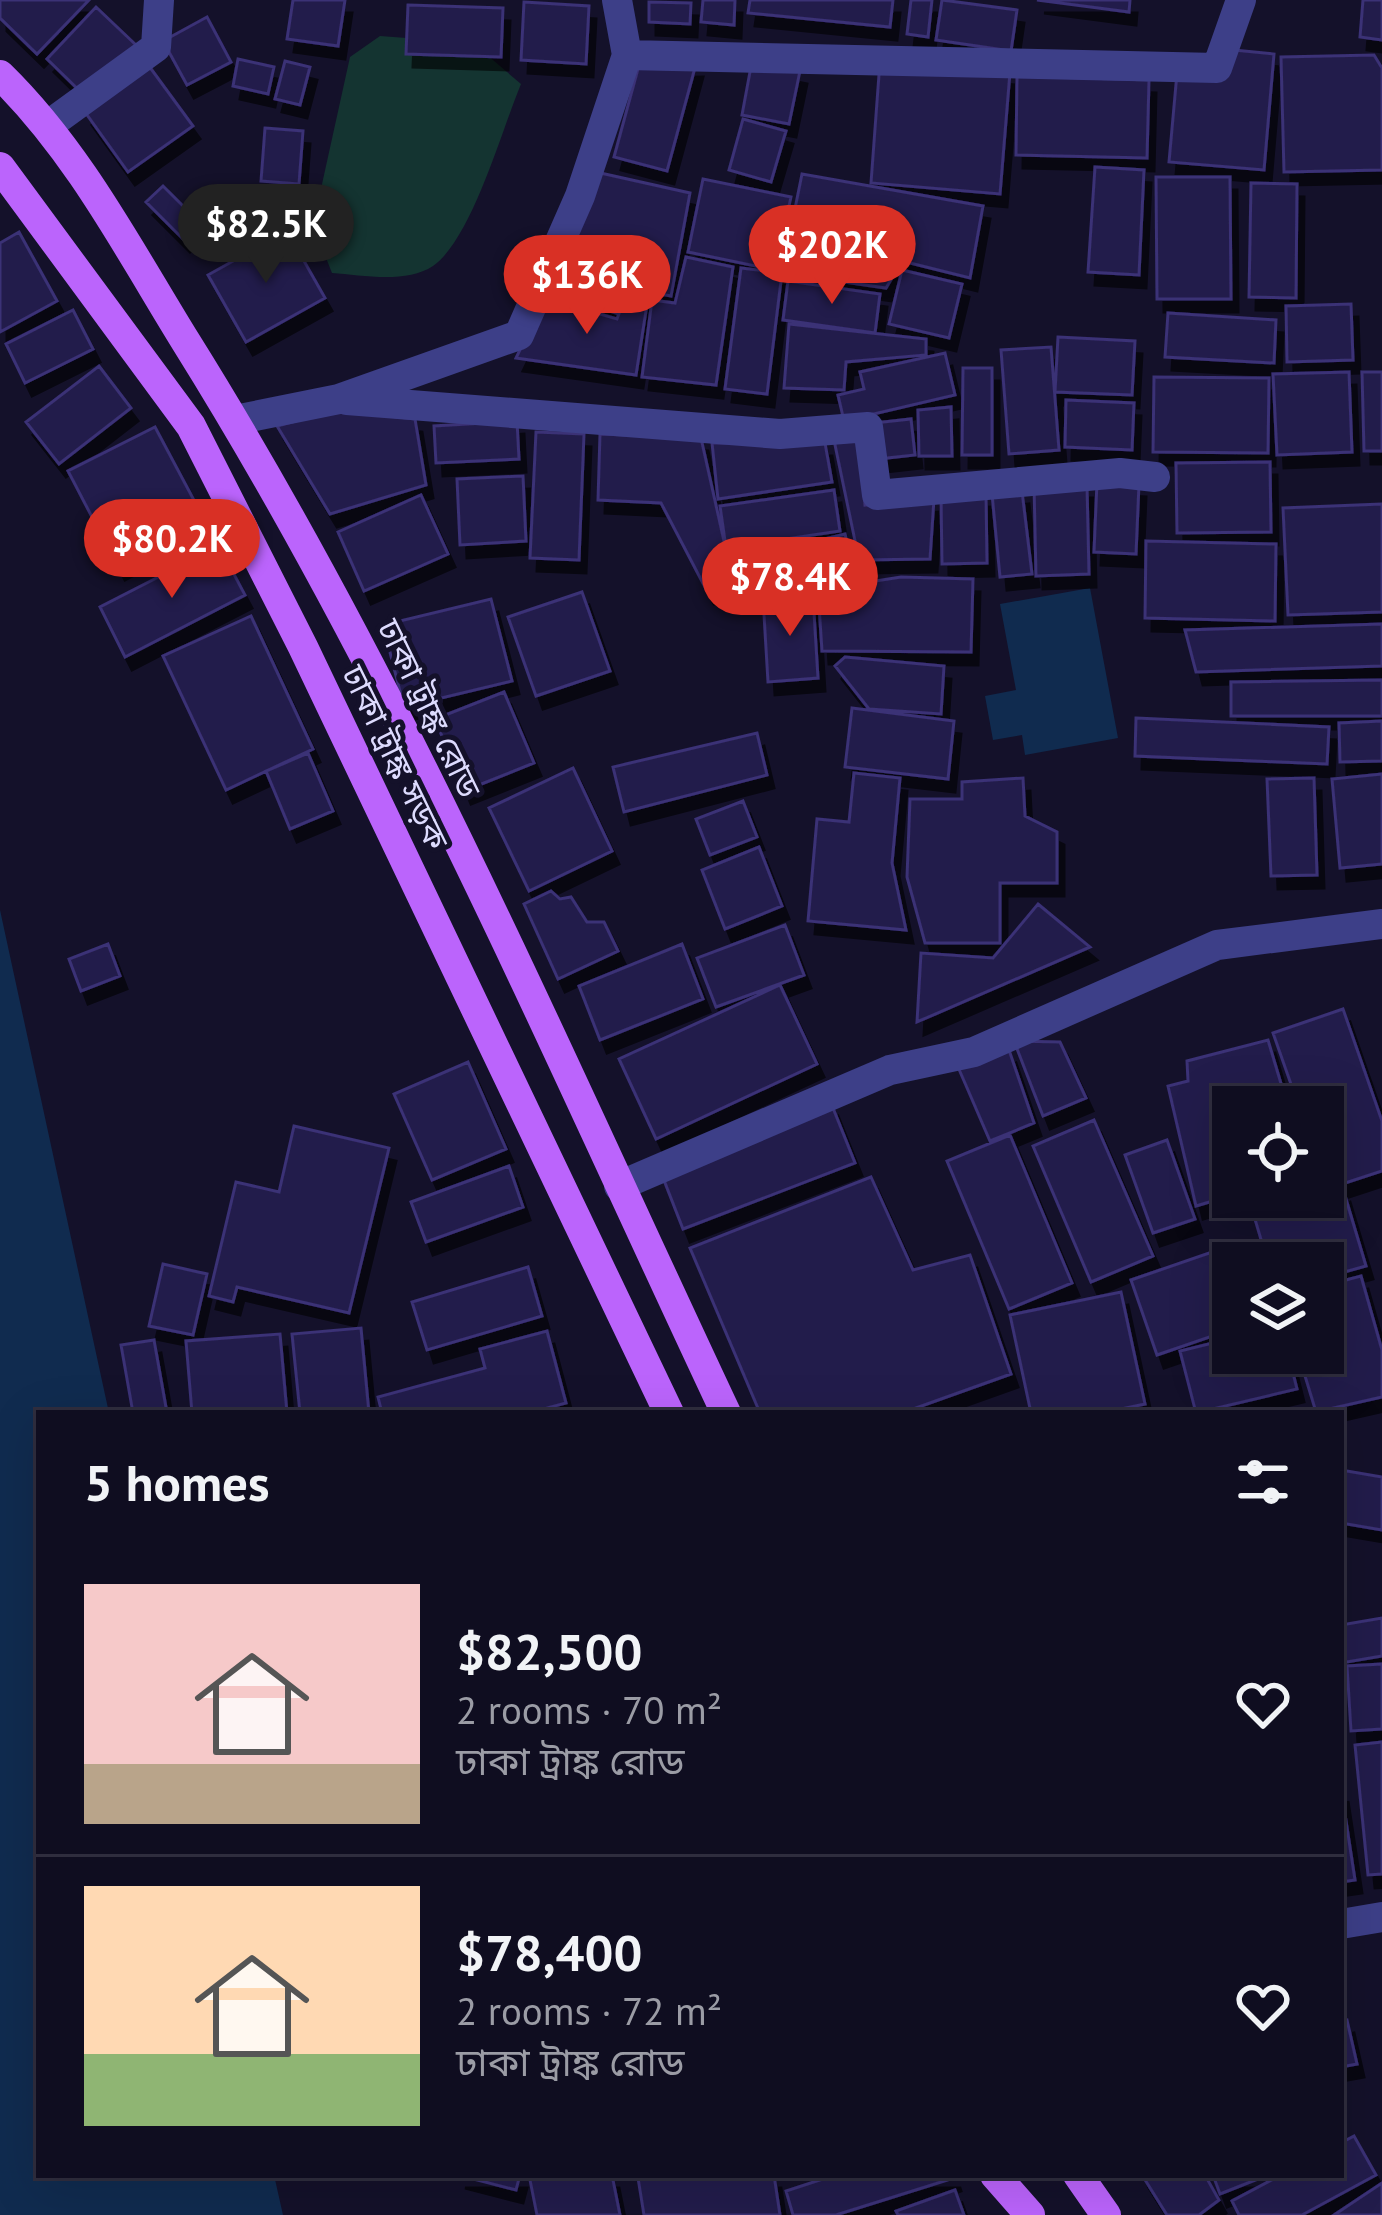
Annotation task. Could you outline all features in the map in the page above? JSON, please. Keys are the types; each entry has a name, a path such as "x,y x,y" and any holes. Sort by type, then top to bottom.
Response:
{"main road":[{"name":"ঢাকা ট্রাঙ্ক রোড","path":"0,75 50,124 235,420 361,645 724,1410"},
{"name":"ঢাকা ট্রাঙ্ক সড়ক","path":"0,167 191,426 324,689 668,1410"},
{"path":"998,2178 1030,2215"},
{"path":"1080,2178 1106,2215"}],"street":[{"path":"50,124 156,47 159,0"},
{"path":"235,420 339,399 519,335 580,196 627,55 616,0"},
{"path":"627,55 1217,68 1241,0"},
{"path":"339,399 780,434 868,427 877,495 1120,473 1155,477"},
{"path":"619,1186 890,1070 974,1052 1217,945 1382,924"},
{"path":"1344,1923 1382,1916"}],"green space":[{"path":"380,36 473,43 521,84 473,208 461,232 433,266 410,275 384,277 332,273 313,225 350,57"}],"water":[{"path":"1090,588 1118,738 1025,755 1022,735 993,740 985,696 1016,690 1000,604"},
{"path":"0,910 108,1410 36,1410 36,2178 275,2178 283,2215 0,2215"}],"building":[{"path":"0,0 89,0 37,54 0,18"},
{"path":"293,0 345,0 338,46 287,39"},
{"path":"703,0 735,0 734,25 701,22"},
{"path":"750,0 893,0 890,27 748,13"},
{"path":"911,0 932,0 928,37 907,34"},
{"path":"942,0 1017,10 1011,51 936,40"},
{"path":"1037,0 1130,0 1129,12"},
{"path":"1363,0 1382,0 1382,40 1360,37"},
{"path":"524,2 589,6 586,64 521,60"},
{"path":"649,2 691,3 690,24 649,22"},
{"path":"408,5 503,8 501,57 406,54"},
{"path":"96,7 136,45 86,97 47,59"},
{"path":"207,17 231,62 187,85 163,41"},
{"path":"1234,50 1274,54 1264,170 1169,162 1177,73"},
{"path":"1374,55 1382,68 1382,170 1284,172 1281,57"},
{"path":"238,59 274,67 268,94 233,86"},
{"path":"285,61 310,67 300,105 275,99"},
{"path":"752,61 800,71 789,124 742,115"},
{"path":"880,61 1010,72 1000,194 871,183"},
{"path":"696,64 667,171 614,157 639,65"},
{"path":"149,66 193,126 128,172 85,112"},
{"path":"1017,76 1149,80 1147,158 1016,155"},
{"path":"743,119 786,131 771,182 729,170"},
{"path":"265,128 303,131 299,184 261,181"},
{"path":"1095,167 1144,170 1139,275 1088,272"},
{"path":"596,172 690,193 671,296 621,287 616,313 554,293"},
{"path":"802,174 983,206 970,278 902,261 886,288 782,273"},
{"path":"1156,177 1230,177 1231,299 1157,299"},
{"path":"703,179 791,197 775,270 688,252"},
{"path":"1251,183 1297,184 1296,298 1249,297"},
{"path":"163,186 200,223 183,239 146,202"},
{"path":"229,187 239,203 213,222 201,205"},
{"path":"259,191 302,193 300,226 257,224"},
{"path":"287,231 325,298 246,342 208,275"},
{"path":"19,232 57,301 0,332 0,243"},
{"path":"686,257 733,267 716,385 642,377 652,300 675,303"},
{"path":"741,268 782,273 767,394 725,389"},
{"path":"902,270 962,284 949,338 889,324"},
{"path":"788,281 880,294 875,333 783,320"},
{"path":"626,295 648,298 636,375 516,358 545,298 617,319"},
{"path":"1351,304 1353,360 1287,362 1286,306"},
{"path":"73,310 93,349 25,383 6,344"},
{"path":"1168,313 1276,320 1274,363 1165,357"},
{"path":"789,324 926,339 926,355 846,362 844,390 784,388"},
{"path":"1058,337 1135,341 1132,395 1055,392"},
{"path":"1051,347 1059,450 1009,454 1001,350"},
{"path":"945,353 955,395 844,421 838,395 864,389 860,372"},
{"path":"99,366 131,408 59,464 26,422"},
{"path":"963,368 992,368 992,455 962,455"},
{"path":"1349,372 1352,452 1277,455 1273,374"},
{"path":"1362,372 1382,372 1382,451 1364,451"},
{"path":"1154,377 1269,378 1268,453 1153,452"},
{"path":"1066,400 1134,403 1132,450 1065,447"},
{"path":"951,407 952,456 919,456 918,410"},
{"path":"337,410 415,419 426,485 330,514 277,426"},
{"path":"911,419 915,455 878,459 874,423"},
{"path":"517,421 519,459 436,463 434,426"},
{"path":"155,427 205,521 118,567 68,471"},
{"path":"536,432 584,434 579,560 530,558"},
{"path":"600,434 701,438 734,586 707,591 661,503 598,500"},
{"path":"860,438 865,505 934,499 930,559 859,560 834,440"},
{"path":"712,443 825,443 832,482 718,499"},
{"path":"1270,462 1271,532 1177,533 1176,463"},
{"path":"523,476 526,541 460,545 457,479"},
{"path":"1097,482 1139,484 1136,554 1094,552"},
{"path":"1034,485 1087,485 1089,574 1036,576"},
{"path":"834,490 840,531 726,548 720,506"},
{"path":"1022,491 1032,574 1000,577 992,494"},
{"path":"986,494 987,563 942,564 941,495"},
{"path":"421,495 448,554 364,591 338,532"},
{"path":"1382,504 1382,612 1288,615 1283,508"},
{"path":"845,534 854,570 753,593 745,558"},
{"path":"1146,541 1276,544 1275,621 1145,618"},
{"path":"219,546 245,595 125,657 100,607"},
{"path":"901,577 973,579 971,652 822,651 818,590"},
{"path":"582,592 610,671 536,696 508,617"},
{"path":"813,596 818,678 768,682 763,598"},
{"path":"491,599 512,681 404,707 383,625"},
{"path":"251,616 313,749 226,790 163,656"},
{"path":"1382,624 1382,666 1196,672 1185,630"},
{"path":"845,657 944,666 941,714 869,709 835,666"},
{"path":"1382,680 1382,716 1231,716 1231,682"},
{"path":"504,692 534,763 464,791 435,719"},
{"path":"852,708 954,721 948,779 845,767"},
{"path":"1136,718 1329,727 1327,764 1135,756"},
{"path":"1382,721 1382,761 1340,762 1339,723"},
{"path":"757,733 767,775 624,812 613,767"},
{"path":"308,753 333,811 290,829 266,771"},
{"path":"573,768 612,851 529,891 489,808"},
{"path":"854,773 900,778 892,863 906,930 808,921 817,819 849,822"},
{"path":"1382,774 1382,864 1340,868 1332,779"},
{"path":"1023,778 1025,816 1057,832 1057,883 1000,883 1000,943 925,943 907,877 910,799 962,799 962,782"},
{"path":"1314,778 1317,875 1271,876 1267,779"},
{"path":"743,801 757,837 710,855 696,819"},
{"path":"759,847 782,906 725,929 702,870"},
{"path":"551,891 560,899 571,897 587,922 604,922 618,951 558,979 524,904"},
{"path":"1038,904 1090,947 917,1022 921,953 993,958"},
{"path":"785,925 804,975 716,1007 697,958"},
{"path":"108,944 120,976 81,991 69,959"},
{"path":"682,944 703,999 600,1040 579,986"},
{"path":"780,985 817,1064 656,1139 619,1059"},
{"path":"1343,1009 1382,1121 1382,1171 1344,1183 1344,1086 1292,1086 1273,1033"},
{"path":"1268,1040 1282,1086 1212,1086 1212,1201 1196,1206 1168,1086 1188,1081 1187,1061"},
{"path":"1014,1041 1060,1042 1086,1098 1043,1116"},
{"path":"1009,1050 1034,1123 990,1141 958,1067"},
{"path":"468,1062 506,1149 432,1180 394,1094"},
{"path":"831,1103 855,1163 683,1229 660,1170"},
{"path":"1094,1120 1153,1256 1091,1282 1033,1146"},
{"path":"294,1126 389,1148 349,1313 237,1287 233,1302 209,1296 236,1182 279,1192"},
{"path":"1010,1135 1072,1283 1009,1309 947,1161"},
{"path":"1167,1140 1195,1219 1153,1233 1125,1155"},
{"path":"509,1166 523,1207 426,1242 411,1202"},
{"path":"871,1177 913,1270 970,1255 1011,1374 910,1410 759,1410 690,1248"},
{"path":"1344,1192 1366,1266 1344,1272 1344,1242 1262,1242 1255,1218 1344,1218"},
{"path":"1212,1252 1212,1336 1157,1355 1131,1280"},
{"path":"163,1264 207,1274 193,1335 149,1326"},
{"path":"528,1267 542,1316 427,1350 412,1302"},
{"path":"1361,1276 1382,1350 1382,1397 1315,1410 1304,1374 1344,1374 1344,1280"},
{"path":"1121,1292 1145,1404 1116,1410 1030,1410 1010,1315"},
{"path":"361,1328 369,1410 300,1410 292,1334"},
{"path":"547,1331 566,1403 540,1410 381,1410 378,1397 485,1368 480,1349"},
{"path":"280,1334 287,1410 192,1410 186,1341"},
{"path":"154,1340 166,1410 132,1410 121,1345"},
{"path":"1212,1343 1212,1374 1293,1374 1297,1389 1195,1410 1180,1351"},
{"path":"1344,1471 1382,1477 1382,1530 1344,1524"},
{"path":"1382,1618 1382,1656 1344,1662 1344,1624"},
{"path":"1382,1664 1382,1729 1351,1731 1347,1666"},
{"path":"1382,1742 1382,1874 1368,1875 1355,1745"},
{"path":"1344,1808 1355,1880 1344,1882"},
{"path":"1344,2020 1357,2064 1344,2066"},
{"path":"1354,2136 1376,2175 1302,2215 1239,2215 1232,2201 1275,2178 1344,2178 1344,2141"},
{"path":"470,2178 519,2178 516,2190"},
{"path":"530,2178 613,2178 620,2215 537,2215"},
{"path":"638,2178 774,2178 780,2215 644,2215"},
{"path":"826,2178 954,2178 836,2215 793,2215 786,2191"},
{"path":"1144,2178 1207,2178 1219,2200 1199,2215 1167,2215"},
{"path":"1214,2178 1258,2178 1258,2179 1220,2194"},
{"path":"1382,2183 1382,2215 1334,2215"},
{"path":"955,2190 964,2215 898,2215 896,2211"}]}
